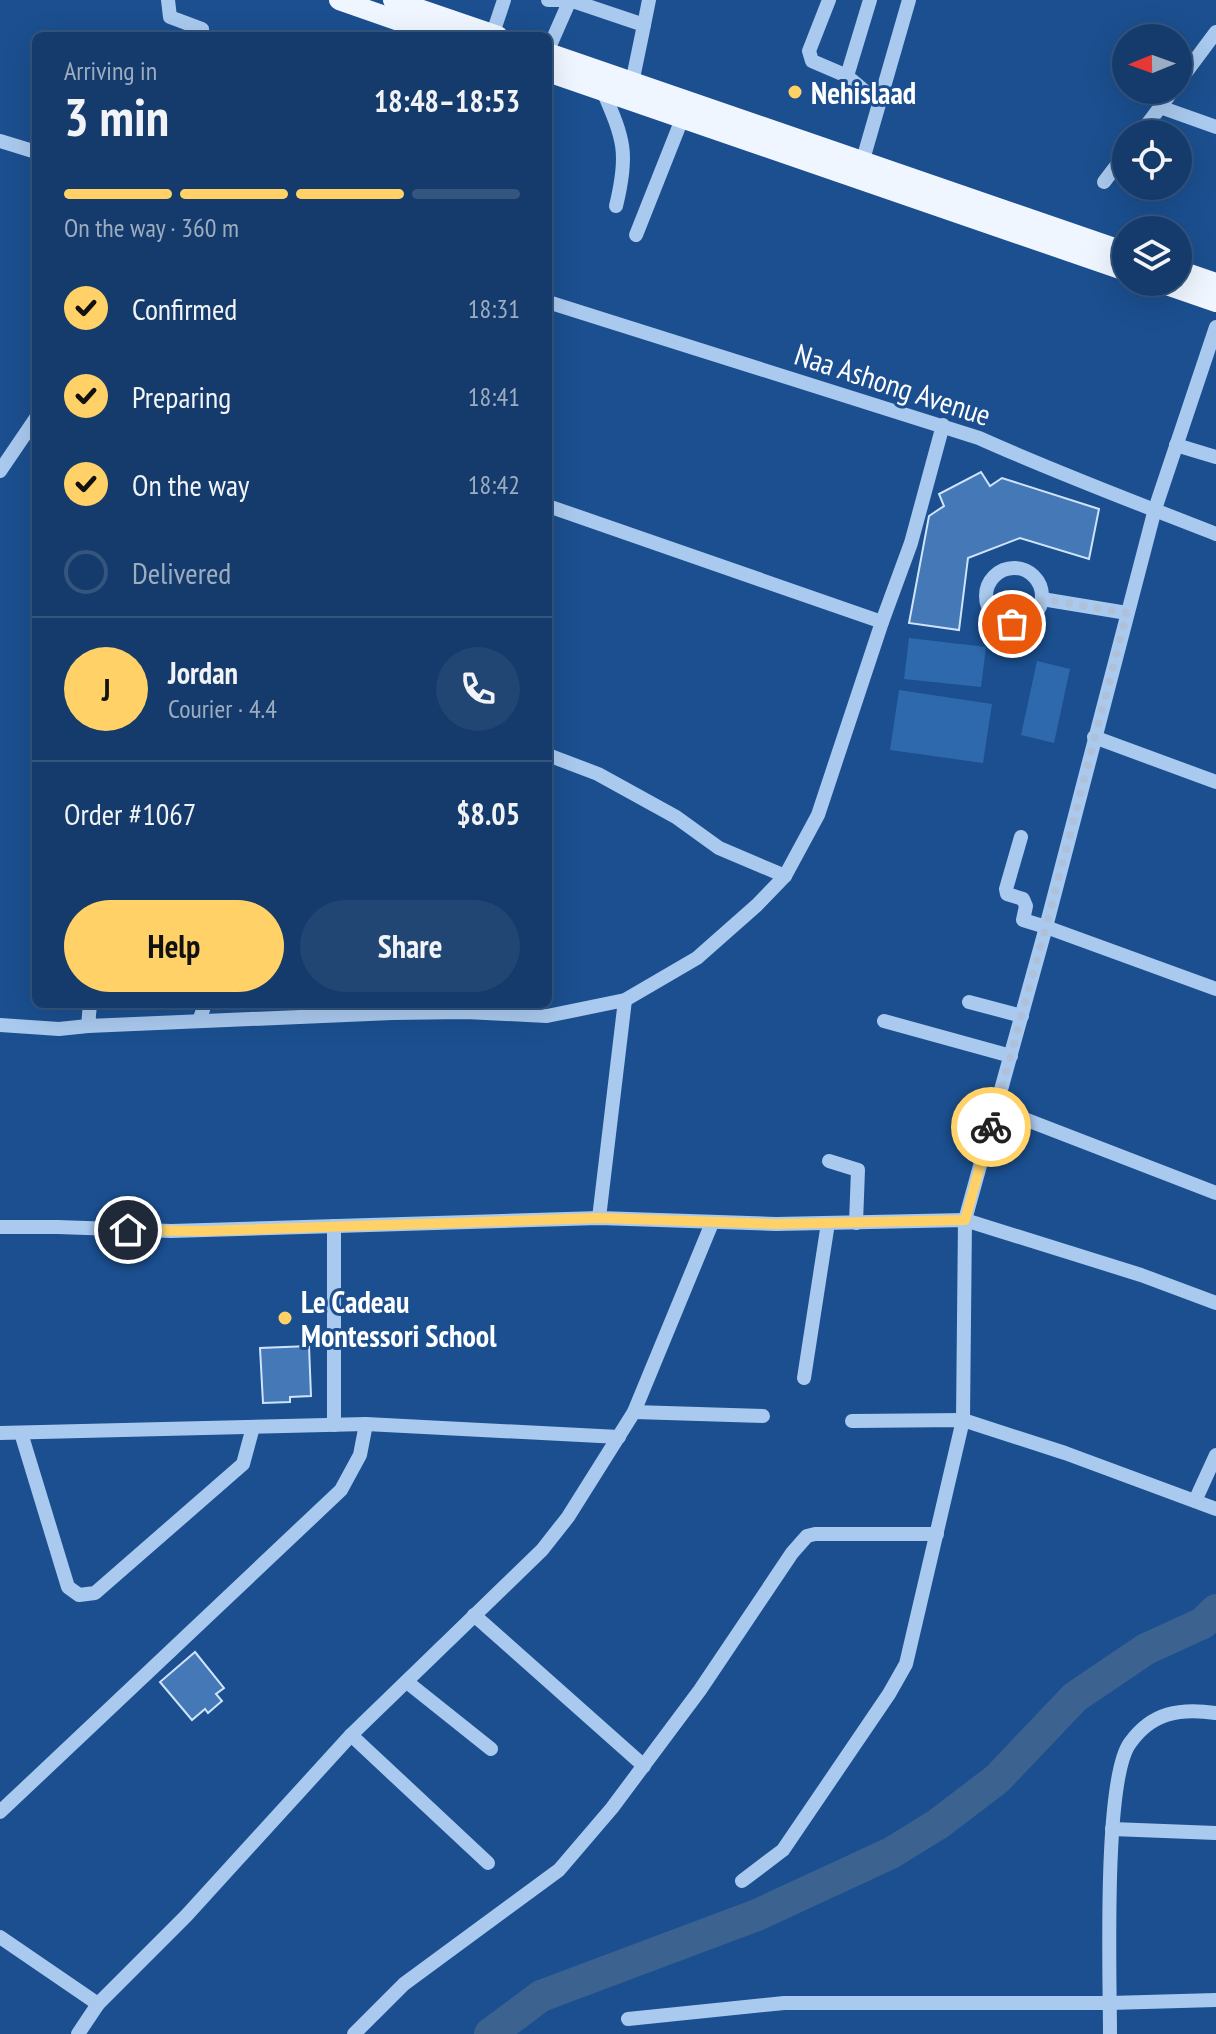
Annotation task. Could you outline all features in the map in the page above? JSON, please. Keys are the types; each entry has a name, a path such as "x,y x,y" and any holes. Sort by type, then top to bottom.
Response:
{"main road":[{"path":"339,0 431,32"},
{"path":"393,0 486,32"},
{"path":"552,53 1112,247"},
{"path":"552,73 1112,266"},
{"path":"1192,275 1216,283"},
{"path":"1192,294 1216,302"}],"street":[{"path":"168,0 170,17 202,29"},
{"path":"496,32 504,0"},
{"path":"548,0 570,0"},
{"path":"552,43 570,0 644,25"},
{"path":"632,83 649,0"},
{"path":"829,0 809,51 810,57 847,76 879,103"},
{"path":"847,76 870,0"},
{"path":"862,163 909,0"},
{"path":"1192,64 1216,32"},
{"path":"603,91 621,134 624,157 616,206"},
{"path":"1150,120 1162,104"},
{"path":"1160,107 1216,127"},
{"path":"636,235 682,119"},
{"path":"0,141 32,151"},
{"path":"1104,182 1112,171"},
{"name":"Naa Ashong Avenue","path":"552,303 943,425 1216,534"},
{"path":"742,1881 783,1850 906,1664 963,1420 965,1220 1046,927 1155,509 1216,327"},
{"path":"0,471 32,424"},
{"path":"0,1025 59,1029 392,1013 466,1012 547,1016 625,1000 697,958 785,876 818,815 911,543 943,425"},
{"path":"1176,445 1216,457"},
{"path":"552,507 882,622"},
{"path":"1042,599 1127,613"},
{"path":"1094,737 1216,782"},
{"path":"552,757 598,774 676,817 719,848 785,876"},
{"path":"1021,837 1006,889 1007,894 1023,899 1026,906 1023,920 1216,989"},
{"path":"599,1218 625,1000"},
{"path":"969,1002 1022,1016"},
{"path":"88,1026 90,1008"},
{"path":"199,1021 204,1008"},
{"path":"884,1021 1011,1056"},
{"path":"996,1108 1216,1193"},
{"path":"829,1161 858,1170 856,1223"},
{"path":"0,1227 171,1231 599,1218 712,1223 965,1220 1141,1275 1216,1303"},
{"path":"78,2034 98,2004 186,1916 351,1735 542,1550 568,1517 634,1412 712,1223"},
{"path":"804,1378 828,1223"},
{"path":"334,1226 334,1425"},
{"path":"634,1412 763,1416"},
{"path":"852,1421 963,1420 1065,1453 1216,1509"},
{"path":"0,1433 366,1424 619,1437"},
{"path":"0,1812 341,1490 360,1455 366,1424"},
{"path":"21,1433 68,1587 79,1595 95,1593 243,1464 253,1427"},
{"path":"1195,1501 1216,1455"},
{"path":"354,2034 404,1984 559,1870 644,1766 700,1690 792,1553 807,1536 937,1534"},
{"path":"474,1615 644,1766"},
{"path":"407,1682 491,1749"},
{"path":"1110,2034 1112,1829 1121,1761 1129,1744 1150,1721 1173,1712 1216,1713"},
{"path":"351,1735 488,1863"},
{"path":"1112,1829 1216,1833"},
{"path":"0,1937 98,2004"},
{"path":"628,2019 784,2003 1216,2000"}],"shaded area":[{"path":"909,638 986,647 981,687 904,679"},
{"path":"1037,661 1070,669 1054,743 1021,735"},
{"path":"899,690 992,704 983,763 890,750"}],"building":[{"path":"981,472 990,486 1002,478 1099,509 1089,559 1020,538 968,558 959,630 909,623 929,516 944,506 939,494"},
{"path":"309,1346 311,1396 290,1397 290,1402 263,1403 260,1348"},
{"path":"195,1652 224,1688 216,1694 222,1701 208,1713 205,1709 192,1720 160,1682"}],"waterway":[{"path":"490,2034 541,1996 757,1915 891,1853 938,1824 997,1779 1075,1697 1146,1649 1203,1623 1216,1610"}],"way so far":[{"path":"991,1127 1127,613 1042,599 1035,615 1020,624 1012,624"}],"place":[{"name":"Nehislaad","path":"795,92"},
{"name":"Le Cadeau Montessori School","path":"285,1318"}],"route":[{"path":"128,1230 201,1231 599,1218 776,1224 965,1220 991,1127"}]}
